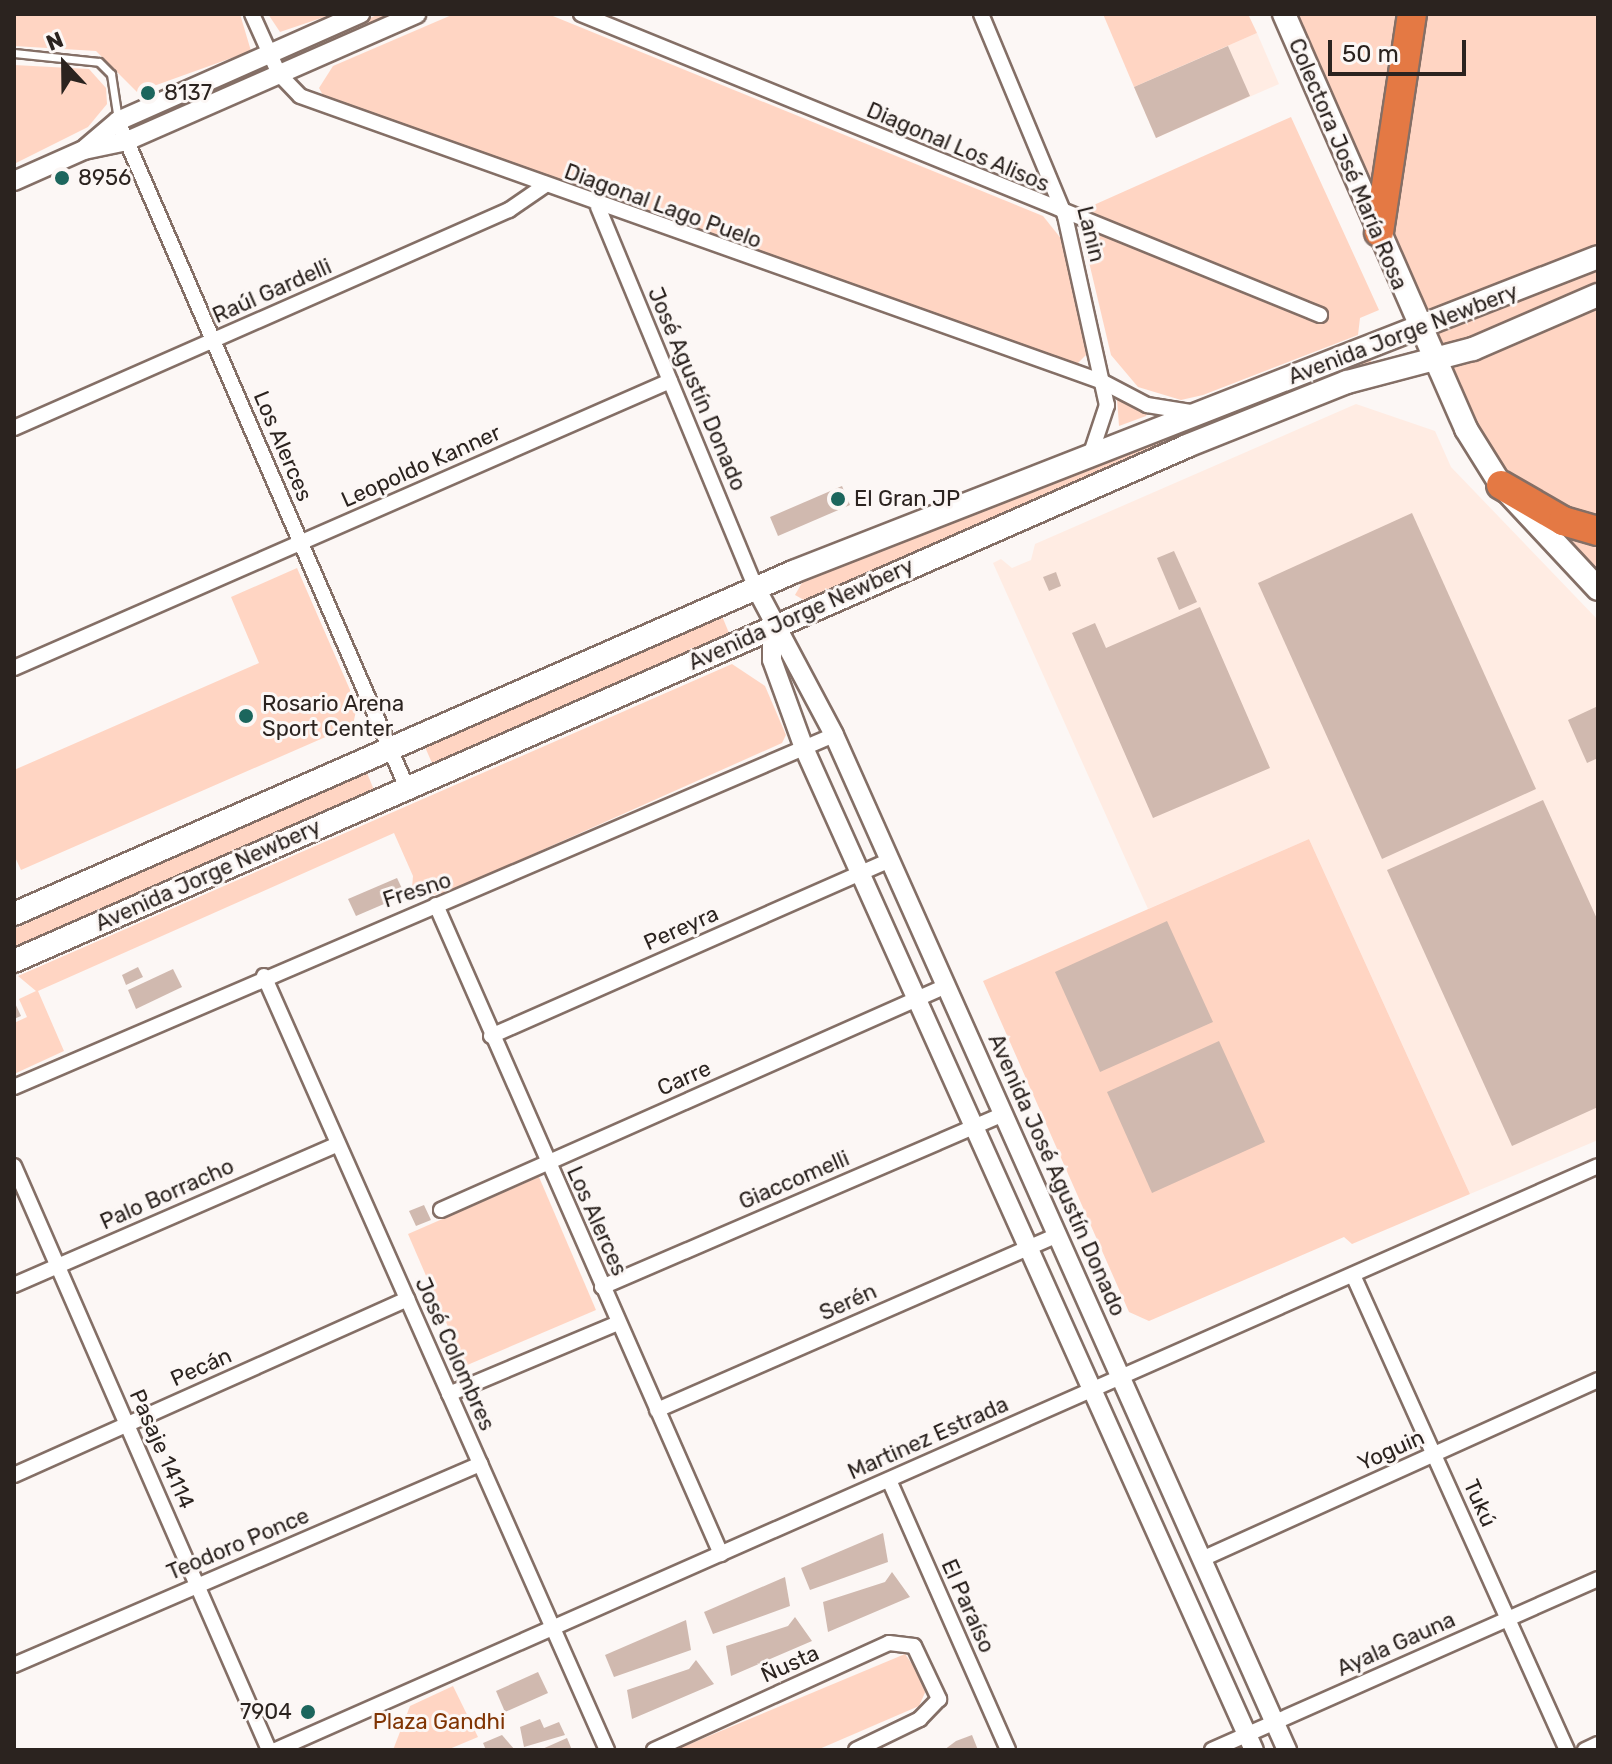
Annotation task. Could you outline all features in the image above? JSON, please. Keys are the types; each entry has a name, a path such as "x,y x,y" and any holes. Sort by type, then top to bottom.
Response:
{"highway":[{"path":"1379,232 1412,14"},
{"path":"1501,485 1563,521 1598,531"}],"main road":[{"name":"Colectora José María Rosa","path":"1284,14 1433,363 1501,485 1598,589"},
{"name":"Avenida Jorge Newbery","path":"14,914 756,588 1204,412 1418,333 1598,257"},
{"name":"Avenida Jorge Newbery","path":"14,961 772,627 1254,419 1347,382 1433,363 1598,295"}],"street":[{"name":"Diagonal Lago Puelo","path":"252,14 279,74 300,96 598,207 1103,382 1147,405 1204,412"},
{"path":"84,150 118,121 360,14"},
{"path":"14,181 84,150 127,141 416,14"},
{"name":"Diagonal Los Alisos","path":"581,14 1065,216 1320,315"},
{"name":"Lanin","path":"981,14 1065,216 1103,382"},
{"name":"Los Alerces","path":"118,121 407,788"},
{"name":"Raúl Gardelli","path":"14,428 509,210 544,186"},
{"name":"José Agustín Donado","path":"598,207 756,588"},
{"name":"Leopoldo Kanner","path":"14,668 670,381"},
{"path":"1088,458 1107,421 1103,382"},
{"name":"Avenida José Agustín Donado","path":"756,588 772,627 834,735 1287,1750"},
{"name":"Avenida José Agustín Donado","path":"772,627 772,660 804,748 1251,1742"},
{"name":"Fresno","path":"14,1087 264,976 834,735"},
{"name":"Pereyra","path":"491,1036 890,860"},
{"name":"Los Alerces","path":"436,905 721,1554"},
{"name":"José Colombres","path":"264,976 607,1750"},
{"name":"Carre","path":"441,1210 946,986"},
{"name":"Giaccomelli","path":"602,1287 1003,1114"},
{"name":"Palo Borracho","path":"14,1285 338,1144"},
{"name":"Pasaje 14114","path":"14,1166 269,1750"},
{"name":"Martinez Estrada","path":"276,1750 1598,1166"},
{"name":"Serén","path":"657,1410 1057,1235"},
{"name":"Tukú","path":"1353,1275 1567,1750"},
{"name":"Pecán","path":"14,1475 407,1299"},
{"path":"449,1394 618,1323"},
{"name":"Yoguin","path":"1202,1559 1598,1380"},
{"name":"Teodoro Ponce","path":"14,1665 480,1464"},
{"name":"El Paraíso","path":"889,1480 1008,1750"},
{"name":"Ayala Gauna","path":"1212,1750 1251,1742 1274,1722 1598,1579"},
{"name":"Ñusta","path":"654,1750 889,1643 914,1646 940,1690 933,1710 856,1750"},
{"path":"1585,1750 1598,1744"}],"lane":[{"path":"14,53 99,62 111,74 118,121"}],"shaded area":[{"path":"1257,33 1279,84 1156,138 1134,87"},
{"path":"1356,404 1435,431 1451,467 1598,620 1598,1140 1470,1194 1309,839 1148,909 993,563 1001,559 1012,568 1031,560 1035,544"}],"green space":[{"path":"14,14 240,14 251,51 137,92 96,51 14,46"},
{"path":"268,14 333,14 280,32"},
{"path":"379,14 400,14 304,49 307,46"},
{"path":"454,14 548,14 1043,216 1063,241 1087,354 1075,366 325,99 319,88 333,66"},
{"path":"1103,14 1248,14 1257,33 1134,87"},
{"path":"1284,14 1598,14 1598,589 1501,485"},
{"path":"14,65 89,69 106,88 107,104 88,127 14,164"},
{"path":"224,83 228,87 135,124 138,120"},
{"path":"1291,117 1379,310 1360,318 1358,335 1203,395 1181,400 1138,387 1111,355 1084,241 1087,208"},
{"path":"1370,359 1374,368 804,600 795,595 803,581"},
{"path":"1117,399 1147,414 1146,416 1119,426"},
{"name":"Rosario Arena Sport Center","path":"297,568 357,706 353,725 21,870 14,855 14,770 259,663 231,597"},
{"path":"722,616 729,633 432,763 425,747"},
{"path":"732,664 765,686 786,735 782,743 448,892 411,899 413,876 394,833 38,991 64,1051 14,1074 14,1023 27,1017 19,999 36,991 18,976"},
{"path":"367,773 374,790 14,949 14,929"},
{"path":"1309,839 1470,1194 1352,1244 1344,1237 1149,1321 1129,1312 983,981"},
{"path":"539,1177 596,1310 465,1366 408,1234"},
{"path":"905,1654 928,1686 919,1706 817,1750 680,1748"},
{"name":"Plaza Gandhi","path":"453,1686 478,1737 447,1750 393,1750 410,1706"}],"building":[{"path":"1228,46 1250,96 1156,138 1134,87"},
{"path":"842,486 850,505 778,536 770,517"},
{"path":"1412,513 1536,789 1382,859 1258,583"},
{"path":"1174,551 1197,602 1179,610 1157,558"},
{"path":"1056,572 1061,586 1049,591 1043,577"},
{"path":"1200,607 1270,768 1153,818 1072,633 1095,623 1106,648"},
{"path":"1598,706 1598,758 1587,763 1568,720"},
{"path":"1543,800 1598,921 1598,1107 1512,1146 1387,870"},
{"path":"397,878 405,895 356,916 348,899"},
{"path":"1167,921 1213,1022 1100,1072 1055,972"},
{"path":"138,967 143,977 126,985 122,975"},
{"path":"173,969 182,987 136,1009 128,990"},
{"path":"14,1001 21,1016 14,1019"},
{"path":"1219,1041 1265,1142 1152,1193 1107,1092"},
{"path":"424,1205 431,1220 416,1226 409,1211"},
{"path":"883,1533 888,1562 810,1590 801,1568"},
{"path":"892,1572 910,1597 828,1632 823,1602 885,1582"},
{"path":"785,1577 790,1606 713,1634 704,1612"},
{"path":"795,1617 812,1641 731,1676 726,1646 788,1626"},
{"path":"686,1620 691,1650 614,1677 605,1655"},
{"path":"696,1660 714,1684 632,1719 627,1690 689,1669"},
{"path":"538,1672 548,1693 505,1712 496,1691"},
{"path":"540,1719 544,1728 559,1722 565,1735 524,1747 520,1727"},
{"path":"502,1735 515,1750 486,1750 483,1743"},
{"path":"972,1735 978,1750 944,1750 956,1741"},
{"path":"567,1738 572,1750 540,1750"}],"place":[{"name":"8137","path":"148,93"},
{"name":"8956","path":"62,178"},
{"name":"El Gran JP","path":"838,499"},
{"name":"Rosario Arena Sport Center","path":"246,716"},
{"name":"7904","path":"308,1712"}]}
